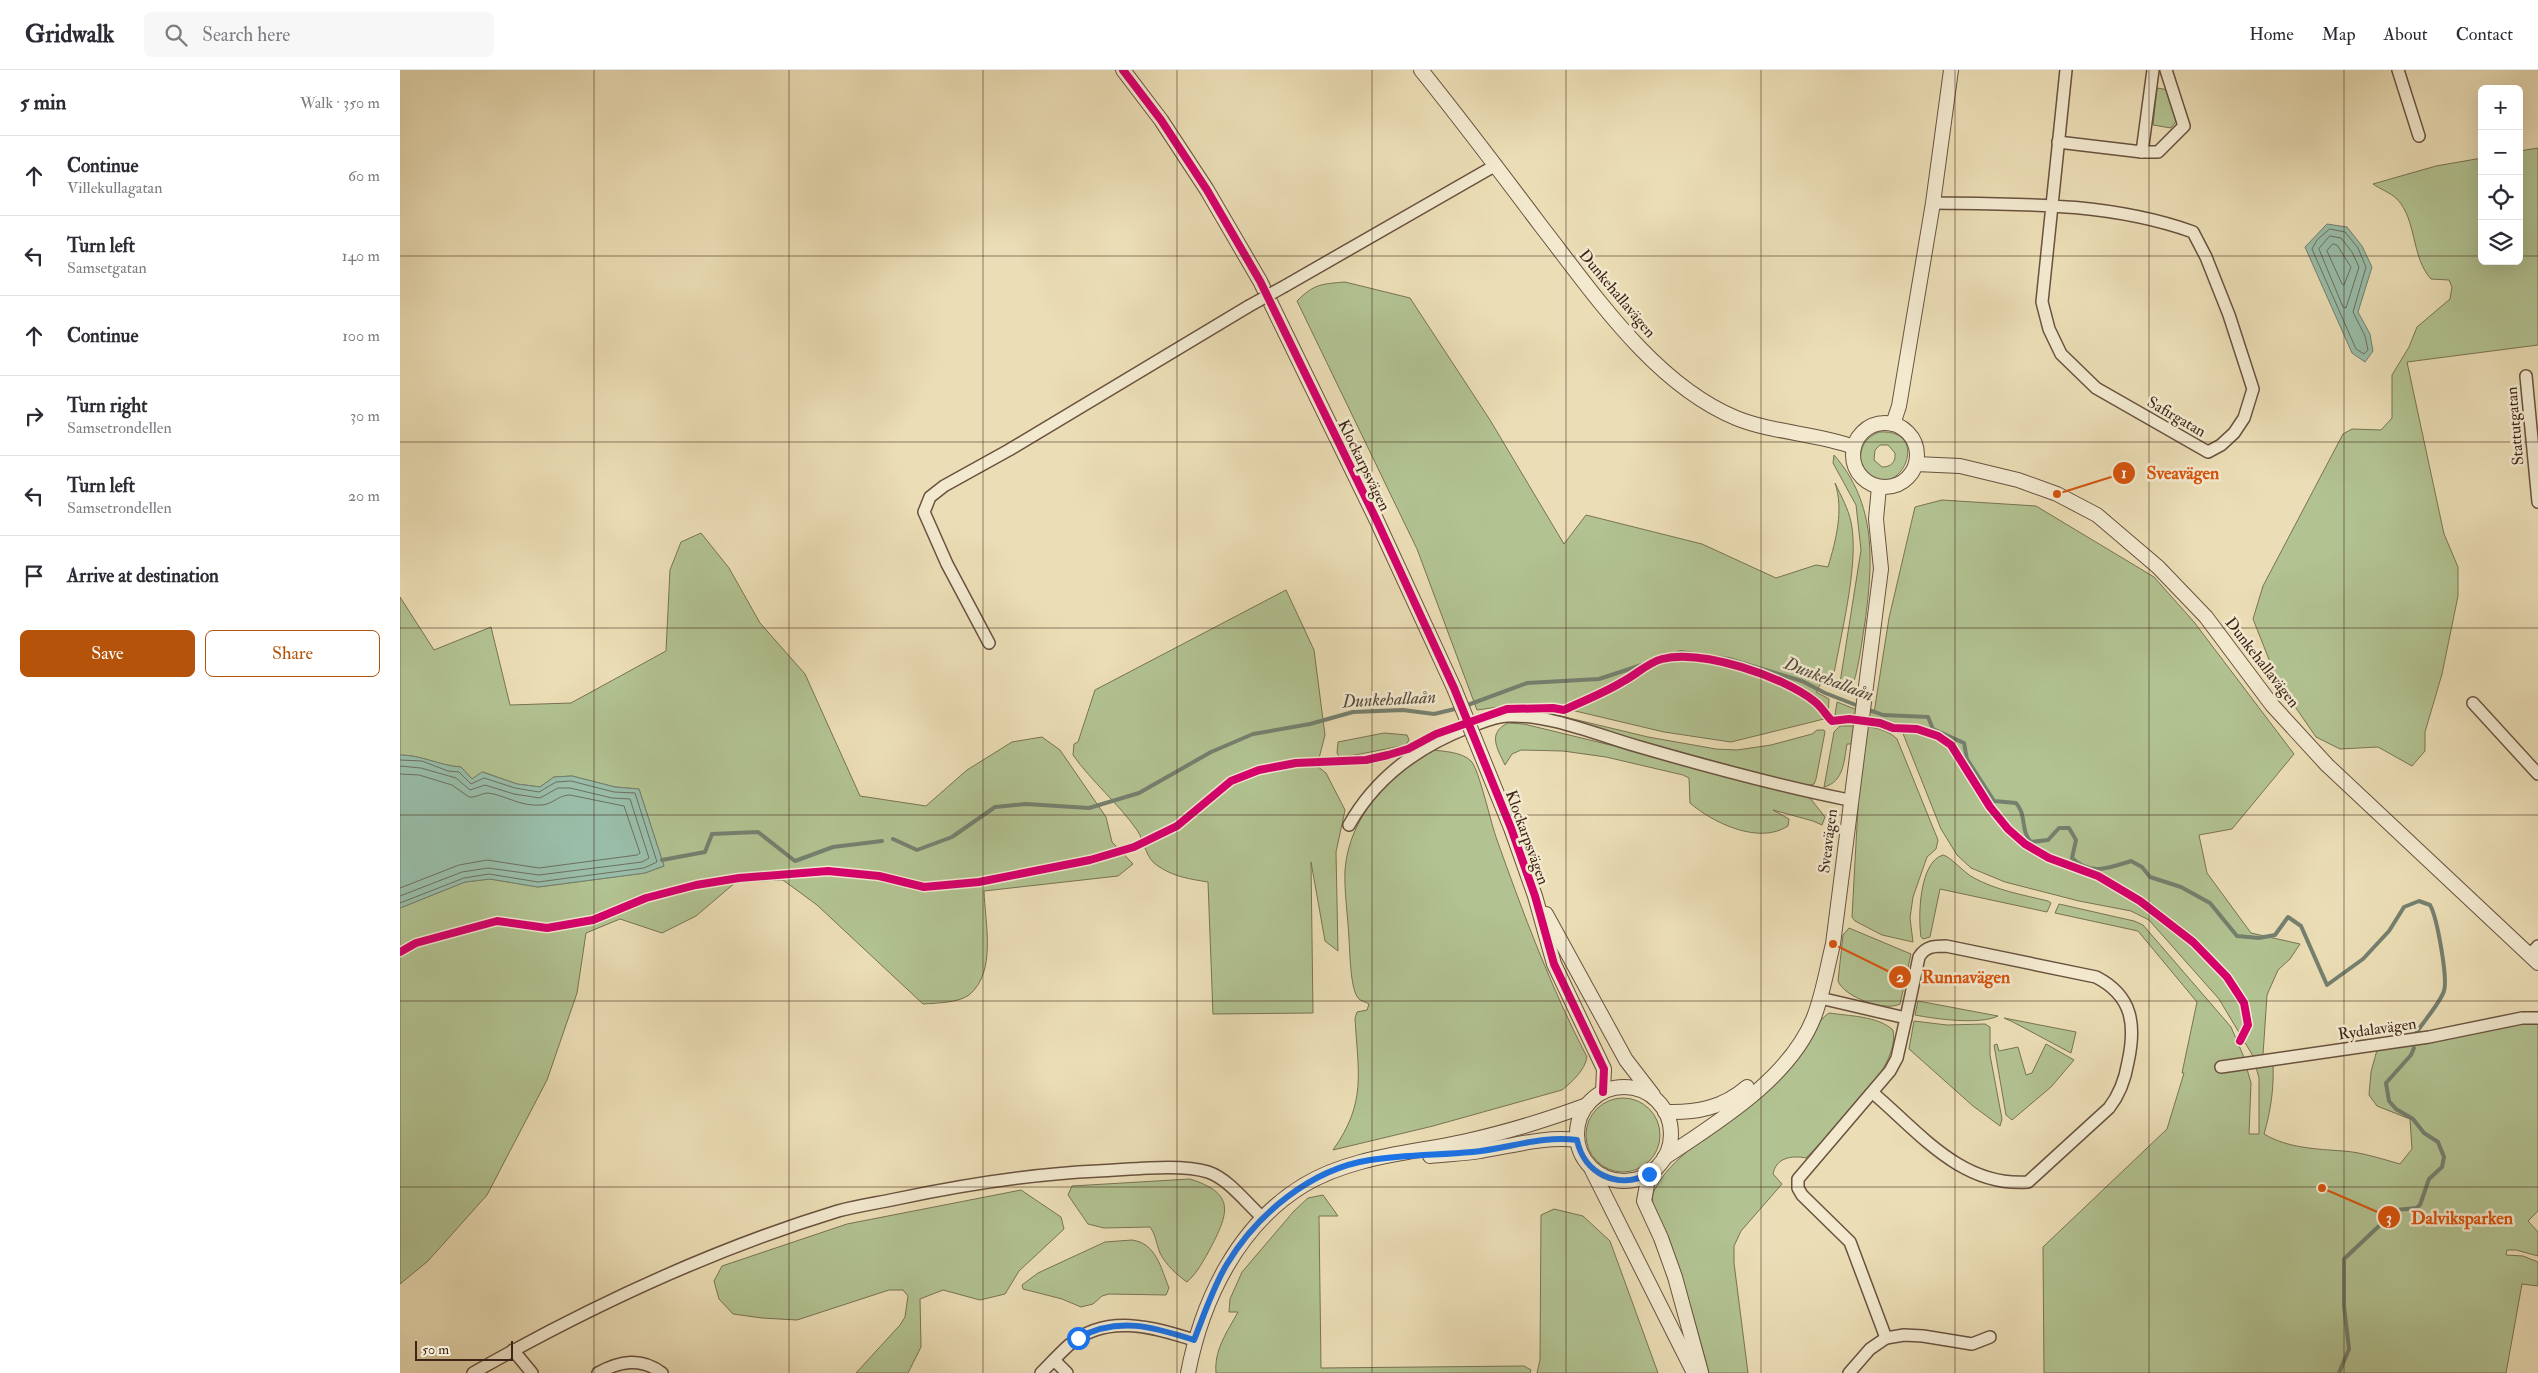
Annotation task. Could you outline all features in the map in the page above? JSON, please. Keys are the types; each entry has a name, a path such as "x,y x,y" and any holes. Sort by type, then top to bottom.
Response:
{"street":[{"name":"Klockarpsvägen","path":"1123,70 1161,120 1207,190 1260,281 1377,521 1454,688 1511,828 1535,896"},
{"name":"Dunkehallavägen","path":"1421,70 1595,296 1648,356 1692,392 1736,418 1834,440 1854,447"},
{"path":"1894,424 1899,406 1933,203 1951,70"},
{"path":"2052,205 2066,70"},
{"path":"2142,152 2153,70"},
{"path":"2058,142 2142,152 2158,152 2184,126 2166,70"},
{"path":"2398,70 2419,136"},
{"path":"989,643 932,533 924,512 930,497 944,486 1009,450 1249,306 1496,165"},
{"name":"Safirgatan","path":"1933,203 2052,205 2124,214 2193,232 2206,257 2229,315 2253,389 2244,418 2234,433 2221,444 2208,452 2191,443 2096,388 2076,372 2061,354 2049,329 2042,302 2052,205"},
{"name":"Stattutgatan","path":"2526,376 2538,502"},
{"path":"1884,423 1894,424 1904,429 1912,437 1918,455 1916,464 1903,482 1896,486 1879,487 1870,484 1857,472 1853,455 1854,447 1867,428 1884,423"},
{"name":"Dunkehallavägen","path":"1916,464 1960,466 2018,480 2057,494 2097,515 2158,567 2206,617 2272,705 2327,765 2535,954"},
{"name":"Sveavägen","path":"1814,1019 1833,944 1849,800 1881,569 1876,519 1879,487"},
{"path":"2473,703 2538,774"},
{"path":"1349,825 1363,800 1402,762 1429,744 1469,727 1506,716 1527,716 1553,722 1677,758 1849,800"},
{"path":"1535,896 1554,964 1604,1069 1603,1092"},
{"path":"1535,896 1626,1060 1661,1107 1670,1135 1664,1158"},
{"path":"1873,1093 1949,1160 1968,1171 2002,1182 2028,1182 2109,1108 2117,1098 2123,1085 2133,1035 2128,1010 2119,994 2110,984 2096,977 1946,946 1933,946 1924,950 1919,957 1898,1058 1873,1093 1798,1179 1798,1188 1802,1195 1850,1242 1886,1338"},
{"path":"1820,998 1906,1018"},
{"name":"Rydalavägen","path":"2221,1066 2376,1046 2522,1018 2538,1018"},
{"path":"1188,1373 1194,1340 1227,1264 1263,1218 1304,1185 1338,1170 1369,1160 1471,1140 1537,1123 1587,1105 1603,1092 1618,1088 1629,1088 1644,1092 1661,1107 1686,1112 1711,1109 1736,1096 1772,1064 1814,1019"},
{"path":"1701,1373 1675,1277 1661,1238 1644,1202 1644,1188 1649,1174 1664,1158 1738,1106 1781,1068 1798,1046 1814,1019"},
{"path":"1587,1105 1579,1121 1577,1140 1582,1154 1694,1373"},
{"path":"1369,1160 1479,1151 1564,1138 1577,1140"},
{"path":"1590,1167 1606,1178 1618,1181 1631,1180 1649,1174"},
{"path":"473,1373 574,1317 687,1266 755,1238 840,1211 920,1194 995,1181 1080,1172 1191,1169 1218,1177 1263,1218"},
{"path":"1041,1373 1069,1345 1089,1332 1121,1324 1148,1327 1194,1340"},
{"path":"1848,1373 1870,1349 1886,1338 1904,1335 1923,1336 1972,1344 1990,1336"},
{"path":"513,1350 532,1373"},
{"path":"1054,1360 1067,1373"},
{"path":"598,1373 611,1366 629,1361 642,1363 662,1373"}],"shaded area":[{"path":"2157,88 2169,90 2178,119 2171,128 2153,125"},
{"path":"2538,148 2538,345 2407,362 2444,534 2458,567 2458,596 2442,674 2425,732 2425,751 2412,766 2378,747 2340,749 2316,737 2278,682 2253,619 2263,586 2343,434 2352,429 2381,430 2392,418 2392,375 2409,347 2417,327 2450,299 2452,287 2449,280 2431,279 2425,270 2420,260 2408,217 2397,199 2373,184 2436,166 2478,159 2478,265 2523,265 2523,150"},
{"path":"1345,282 1410,298 1490,420 1564,544 1586,515 1702,544 1776,578 1816,565 1828,567 1836,536 1839,514 1838,493 1835,483 1851,522 1853,559 1848,603 1832,685 1821,683 1816,692 1829,699 1828,718 1731,742 1664,732 1550,705 1505,706 1477,710 1417,549 1297,301 1308,291 1318,286"},
{"path":"1879,432 1896,434 1906,443 1908,454 1904,466 1896,476 1886,480 1873,477 1861,464 1862,449 1866,441","holes":["1880,445 1888,445 1895,453 1895,459 1890,465 1882,467 1874,460 1875,450"]},
{"path":"1834,455 1848,474 1858,493 1869,534 1870,577 1868,600 1856,676 1850,693 1839,689 1861,550 1856,505 1833,463"},
{"path":"1942,500 2036,506 2154,577 2194,622 2294,754 2232,829 2199,835 2207,873 2251,933 2300,944 2290,959 2278,970 2267,995 2263,1055 2253,1056 2219,999 2149,920 2131,911 2079,901 2005,882 1971,868 1957,855 1941,829 1902,731 1878,719 1838,718 1835,715 1837,702 1855,709 1874,713 1889,618 1915,507"},
{"path":"701,533 729,568 760,623 805,674 860,796 926,806 967,770 1012,742 1042,737 1060,750 1106,817 1112,842 1133,864 1118,876 984,891 987,946 983,974 978,985 969,995 959,1000 947,1002 923,1004 817,905 783,880 736,882 696,916 662,933 620,919 586,933 577,993 547,1080 487,1195 428,1261 400,1284 400,908 465,882 490,879 538,887 645,873 664,866 639,789 615,787 572,776 554,777 540,787 517,784 483,772 472,779 461,767 408,755 400,755 400,597 434,650 491,627 510,705 571,703 666,651 670,570 681,542"},
{"path":"1286,590 1314,650 1325,735 1317,766 1326,773 1345,810 1336,852 1338,951 1325,941 1311,862 1313,1013 1213,1014 1208,882 1176,875 1164,870 1150,859 1137,830 1073,755 1074,744 1078,742 1095,690"},
{"path":"1532,712 1544,712 1648,737 1716,749 1737,750 1771,745 1812,734 1817,730 1824,730 1825,732 1816,779 1814,784 1807,786"},
{"path":"1508,723 1524,724 1676,761 1810,798 1825,817 1822,825 1773,810 1789,819 1788,826 1764,833 1750,832 1723,824 1690,803 1689,778 1683,775 1606,757 1563,751 1521,750 1512,754 1505,765 1497,747 1496,736 1498,731"},
{"path":"1840,726 1863,726 1878,729 1891,734 1897,739 1938,840 1936,849 1927,857 1913,897 1910,918 1913,942 1882,935 1855,921 1852,917 1859,788 1865,744 1847,744 1842,770 1836,780 1824,787 1834,732"},
{"path":"1384,733 1407,735 1409,740 1406,745 1340,758 1337,753 1338,742"},
{"path":"1431,750 1452,752 1463,756 1471,761 1474,766 1497,840 1527,923 1561,1004 1587,1057 1586,1062 1581,1071 1562,1090 1433,1126 1333,1150 1344,1133 1356,1102 1358,1071 1355,1018 1357,1012 1367,1010 1369,1004 1359,999 1356,995 1352,980 1345,887 1348,851 1354,833 1373,800 1400,773"},
{"path":"1943,855 1970,876 1991,886 2048,901 2051,903 2047,912 1940,889 1930,937 1923,939 1921,937 1920,917 1922,891 1929,868 1935,860"},
{"path":"2059,904 2134,921 2143,925 2231,1027 2243,1055 2251,1083 2249,1134 2259,1134 2259,1078 2256,1067 2273,1063 2272,1099 2264,1134 2292,1145 2357,1153 2400,1164 2412,1149 2410,1119 2377,1106 2369,1095 2371,1072 2377,1050 2405,1043 2522,1023 2538,1022 2538,1211 2528,1221 2538,1232 2538,1256 2516,1250 2507,1250 2506,1255 2523,1256 2538,1262 2538,1286 2522,1284 2506,1373 2044,1373 2043,1247 2167,1129 2184,1073 2182,1073 2197,1002 2138,931 2055,913"},
{"path":"1849,928 1911,954 1900,1004 1885,1006 1866,1002 1842,987 1838,981 1843,935"},
{"path":"1918,1001 1998,1016 1990,1019 1969,1021 1915,1015"},
{"path":"1829,1013 1863,1017 1887,1025 1893,1030 1893,1046 1876,1080 1832,1132 1806,1158 1795,1157 1785,1159 1777,1164 1773,1174 1782,1184 1741,1231 1734,1246 1734,1263 1748,1373 1709,1373 1694,1318 1670,1246 1654,1209 1653,1194 1664,1175 1689,1150 1750,1105 1783,1074 1802,1053 1817,1026"},
{"path":"2004,1018 2076,1032 2071,1053 2013,1022"},
{"path":"1914,1021 1947,1025 1985,1024 1990,1027 1990,1055 2002,1119 2000,1126 1973,1106 1909,1049"},
{"path":"1997,1044 1999,1051 2018,1047 2026,1075 2032,1073 2046,1044 2074,1060 2051,1087 2012,1120 2006,1115 1994,1045"},
{"path":"1616,1098 1630,1098 1644,1104 1654,1114 1660,1128 1658,1149 1644,1166 1630,1172 1616,1172 1602,1166 1592,1156 1586,1142 1586,1128 1592,1114 1602,1104"},
{"path":"1190,1179 1215,1190 1221,1197 1224,1213 1222,1223 1208,1252 1198,1270 1187,1282 1162,1257 1150,1227 1104,1228 1088,1224 1068,1195 1072,1186"},
{"path":"1021,1190 1061,1217 1064,1229 1019,1271 1005,1294 980,1300 943,1290 920,1299 921,1347 908,1373 856,1373 900,1325 905,1317 908,1296 903,1290 889,1290 797,1320 733,1314 719,1299 714,1281 722,1266 847,1224"},
{"path":"1323,1195 1338,1216 1319,1216 1321,1368 1524,1366 1531,1370 1530,1373 1216,1373 1219,1349 1238,1312 1229,1312 1230,1299 1242,1272 1294,1211 1308,1198"},
{"path":"1554,1209 1583,1216 1610,1241 1658,1373 1537,1373 1540,1360 1541,1215"},
{"path":"1132,1240 1140,1242 1152,1251 1169,1288 1166,1295 1109,1294 1102,1296 1093,1304 1081,1307 1062,1299 1023,1289 1022,1285 1038,1273 1105,1242"}],"water":[{"path":"2327,224 2347,227 2362,246 2372,267 2358,312 2370,334 2373,351 2365,362 2352,353 2305,247"},
{"path":"400,755 408,755 461,767 472,779 482,772 517,784 540,787 554,777 572,776 615,787 639,789 664,866 645,873 538,887 490,879 465,882 400,908"}],"waterway":[{"name":"Dunkehallaån","path":"1465,706 1527,683 1599,679 1681,652 1729,659 1802,681 1825,693 1861,707"},
{"name":"Dunkehallaån","path":"893,839 917,850 952,837 995,807 1026,804 1089,808 1139,793 1211,752 1253,734 1310,724 1353,712 1403,710 1434,714 1459,708"},
{"name":"Dunkehallaån","path":"1867,709 1883,715 1928,717 1933,729 1964,743 1967,759 1994,801 2016,803 2023,817 2026,833 2031,842 2048,840 2059,828 2069,828 2076,840 2072,858 2079,864 2093,869 2100,869 2131,861 2142,867 2150,877 2181,887 2210,903 2237,936 2259,938 2275,935 2288,917 2301,926 2327,985 2363,959 2389,931 2404,907 2419,901 2430,905 2436,922 2441,948 2445,984 2439,1001 2416,1033"},
{"name":"Dunkehallaån","path":"662,860 705,852 712,834 758,832 795,861 833,847 882,841"},
{"name":"Dunkehallaån","path":"2339,1373 2349,1349 2344,1306 2344,1259 2396,1210 2416,1208 2420,1205 2429,1179 2442,1167 2444,1157 2438,1142 2424,1133 2413,1119 2396,1109 2389,1101 2386,1083 2411,1055 2414,1048"}],"cycle path":[{"path":"1123,70 1161,120 1207,190 1260,281 1377,521 1454,688 1511,828 1535,896 1554,964 1604,1069 1603,1092"},
{"path":"400,952 416,943 497,921 547,928 593,920 646,898 696,885 739,878 828,871 879,876 924,887 979,882 1090,860 1134,847 1177,826 1231,781 1259,770 1296,763 1366,760 1388,755 1408,749 1436,734 1507,709 1553,708 1564,710 1608,690 1651,663 1662,659 1679,657 1719,661 1782,682 1814,701 1832,721 1849,719 1880,723 1893,728 1917,729 1938,736 1951,745 1990,807 2008,829 2025,844 2049,858 2098,876 2140,901 2193,942 2227,977 2244,1003 2248,1025 2240,1041"}],"place":[{"name":"Sveavägen","path":"2057,494"},
{"name":"Runnavägen","path":"1833,944"},
{"name":"Dalviksparken","path":"2322,1188"}],"route":[{"path":"1078,1338 1104,1327 1121,1324 1148,1327 1194,1340 1227,1264 1263,1218 1304,1185 1338,1170 1369,1160 1479,1151 1564,1138 1577,1140 1584,1159 1590,1167 1606,1178 1625,1181 1649,1174"}]}
